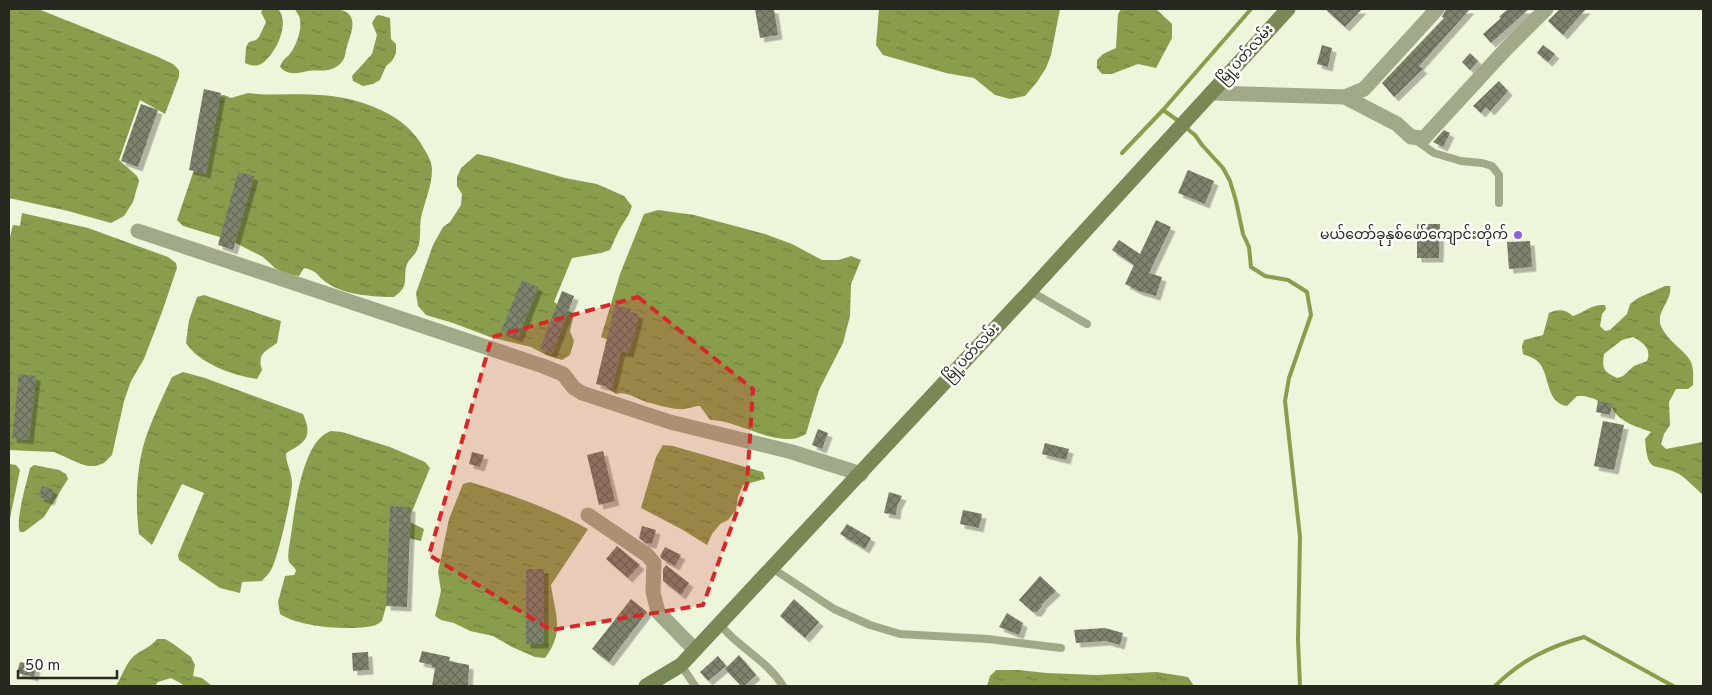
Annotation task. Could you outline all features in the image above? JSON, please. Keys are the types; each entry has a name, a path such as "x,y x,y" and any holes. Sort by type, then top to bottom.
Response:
{"main road":[{"name":"မြို့ပတ်လမ်း","path":"646,686 681,665 861,474 1288,9"}],"street":[{"path":"1211,94 1345,97 1364,89 1438,9"},
{"path":"1345,97 1397,124 1411,137 1424,138 1506,49 1546,9"},
{"path":"138,231 544,366 563,374 574,388 582,393 670,422 792,452 861,474"},
{"path":"588,515 647,555 654,563 653,592 658,612 695,650"}],"lane":[{"path":"1411,137 1434,153 1461,161 1492,166 1498,175 1499,203"},
{"path":"1030,291 1087,324"},
{"path":"772,568 834,609 870,625 900,634 978,638 1061,648"},
{"path":"719,624 777,676 783,686"},
{"path":"681,665 695,686"}],"highlighted area":[{"path":"638,297 753,389 747,484 703,605 551,630 429,555 492,337"}],"water":[{"path":"332,8 349,14 352,19 352,29 344,59 333,69 293,73 286,72 280,67 294,48 298,38 300,19 295,9"},
{"path":"9,9 38,9 156,56 173,64 179,70 179,77 165,114 140,100 119,160 137,176 139,181 133,202 124,216 111,223 9,198"},
{"path":"263,9 278,9 282,15 282,30 280,39 271,54 261,64 255,66 245,63 246,47 249,42 259,37 266,22 261,12"},
{"path":"879,9 1060,9 1051,55 1046,68 1025,96 1010,99 995,95 974,78 946,73 883,55 876,45"},
{"path":"1121,9 1156,9 1172,24 1172,38 1156,68 1138,64 1112,74 1102,74 1097,68 1097,60 1103,54 1116,48 1118,14"},
{"path":"376,16 390,18 391,39 396,44 396,53 392,61 386,66 380,80 363,86 353,81 352,76 372,54 377,35 372,23"},
{"path":"248,93 320,95 348,99 389,114 411,131 420,142 431,162 431,182 421,218 418,248 407,264 404,285 394,297 369,296 343,291 329,284 313,271 304,268 299,276 287,274 275,268 263,257 230,240 183,226 177,220 200,152 215,96 224,95 231,98"},
{"path":"477,154 565,178 597,184 624,196 632,206 610,250 572,258 554,302 574,314 570,331 574,341 570,355 562,360 546,355 531,347 490,337 426,315 418,306 416,293 433,245 443,227 450,222 461,205 462,194 457,186 457,177 461,168"},
{"path":"658,210 694,215 765,234 792,244 822,260 839,260 851,256 861,260 851,284 850,316 843,343 819,390 806,434 793,439 770,437 731,424 710,420 700,406 685,409 671,408 646,402 628,394 616,394 607,388 605,380 618,344 601,337 620,274 644,214"},
{"path":"22,213 88,228 168,257 176,263 177,268 162,312 144,359 131,381 124,401 112,455 104,463 96,466 81,464 54,452 9,450 9,241 13,225 20,226"},
{"path":"1665,286 1670,286 1669,296 1660,316 1661,326 1667,336 1685,353 1691,362 1693,385 1688,389 1676,389 1669,402 1670,425 1664,434 1661,444 1666,449 1703,442 1703,495 1679,474 1650,463 1645,439 1651,432 1624,420 1612,408 1604,406 1595,399 1577,396 1567,406 1560,404 1555,400 1549,389 1540,364 1535,359 1523,354 1522,346 1524,340 1543,335 1549,313 1561,310 1573,316 1592,307 1605,305 1606,309 1602,314 1600,326 1605,331 1610,330 1627,314 1630,304 1638,298","holes":["1633,337 1646,346 1648,353 1647,361 1634,366 1623,376 1617,378 1606,371 1603,363 1604,354 1622,340"]},
{"path":"204,295 281,321 277,343 261,356 262,370 257,379 237,375 208,363 199,357 186,343 189,320 197,297"},
{"path":"183,372 205,378 303,414 306,422 306,438 298,446 286,453 292,484 275,562 270,572 262,581 242,582 240,593 220,588 179,560 178,555 204,493 182,484 152,545 139,534 137,484 143,446 172,377"},
{"path":"331,431 342,432 390,447 425,462 430,468 408,521 424,529 421,541 405,537 382,621 373,626 351,628 324,627 299,622 280,614 278,602 285,576 294,575 296,571 289,562 288,552 302,476 313,447 321,437"},
{"path":"663,445 673,446 763,472 765,479 743,485 738,497 736,510 728,520 720,524 712,534 707,545 641,508 656,457"},
{"path":"9,464 16,465 20,470 9,523"},
{"path":"34,465 59,470 66,474 68,479 44,517 24,532 20,532 19,519 22,501 30,468"},
{"path":"470,482 530,502 588,529 551,585 557,631 551,649 545,658 535,657 493,636 470,631 435,616 441,591 438,572 449,519 463,484"},
{"path":"157,639 165,639 191,657 195,665 193,676 202,678 212,686 183,686 171,678 158,682 155,686 116,686 132,658"},
{"path":"996,670 1096,675 1157,672 1188,677 1194,686 987,686 990,676"}],"building":[{"path":"755,9 774,9 778,35 760,38"},
{"path":"1325,9 1362,9 1345,27"},
{"path":"1446,9 1470,9 1419,66 1423,69 1394,97 1382,83 1444,18 1442,17"},
{"path":"1508,9 1529,9 1491,43 1483,34"},
{"path":"1560,9 1586,9 1563,35 1548,21"},
{"path":"1322,45 1332,48 1328,67 1317,64"},
{"path":"1543,45 1555,54 1548,62 1537,53"},
{"path":"1470,53 1478,61 1470,70 1462,62"},
{"path":"1499,81 1508,91 1490,111 1486,107 1481,113 1473,106"},
{"path":"204,89 221,93 206,174 189,170"},
{"path":"141,104 158,110 138,167 121,161"},
{"path":"1444,130 1450,133 1443,147 1433,142"},
{"path":"1188,170 1214,181 1205,204 1178,193"},
{"path":"238,172 254,176 233,250 218,245"},
{"path":"1156,220 1171,227 1149,273 1162,277 1156,296 1125,284 1134,265 1112,250 1119,240 1140,254"},
{"path":"1417,224 1440,224 1439,258 1417,258"},
{"path":"1530,241 1532,267 1509,269 1507,242"},
{"path":"522,280 538,287 518,338 501,331"},
{"path":"562,291 574,296 552,354 540,349"},
{"path":"615,305 631,309 630,312 639,314 629,353 621,351 612,388 596,384"},
{"path":"19,374 36,376 29,440 12,438"},
{"path":"1598,401 1612,404 1610,415 1596,412"},
{"path":"1603,421 1624,425 1614,470 1594,466"},
{"path":"818,429 828,433 822,449 812,445"},
{"path":"1045,443 1069,449 1066,460 1042,454"},
{"path":"603,451 615,501 599,505 587,455"},
{"path":"472,452 484,455 480,467 469,464"},
{"path":"42,486 54,490 50,501 39,497"},
{"path":"889,492 902,496 897,506 896,515 884,513"},
{"path":"390,506 411,507 407,607 386,606"},
{"path":"963,510 982,514 979,528 960,524"},
{"path":"847,524 871,538 865,549 840,534"},
{"path":"642,526 656,530 652,544 645,543 639,538"},
{"path":"617,546 640,565 628,578 606,559"},
{"path":"665,547 681,555 675,566 660,556"},
{"path":"666,565 689,583 681,595 663,581 663,569"},
{"path":"526,569 544,569 544,644 526,644"},
{"path":"1040,576 1056,591 1041,605 1037,612 1033,612 1019,600"},
{"path":"631,599 647,612 609,662 592,649"},
{"path":"794,599 819,622 805,638 780,616"},
{"path":"1007,613 1023,623 1019,635 999,627"},
{"path":"1105,628 1123,633 1120,645 1106,641 1076,643 1074,630"},
{"path":"422,651 450,657 449,661 469,665 468,686 432,686 435,668 432,665 419,662"},
{"path":"368,652 369,670 353,671 352,653"},
{"path":"739,655 756,675 744,686 741,686 725,669"},
{"path":"718,656 726,666 708,681 700,672"},
{"path":"20,662 36,666 34,677 17,673"}],"waterway":[{"path":"1122,153 1163,110 1251,9"},
{"path":"1163,110 1180,122"},
{"path":"1185,127 1195,135 1223,168 1230,181 1243,234 1249,247 1251,267 1265,276 1288,280 1307,292 1311,315 1289,378 1285,401 1300,537 1298,640 1300,686"},
{"path":"1495,686 1515,669 1536,656 1559,645 1584,637 1673,686"}],"place":[{"name":"မယ်တော်ခုနှစ်ဖော်ကျောင်းတိုက်","path":"1518,235"}]}
